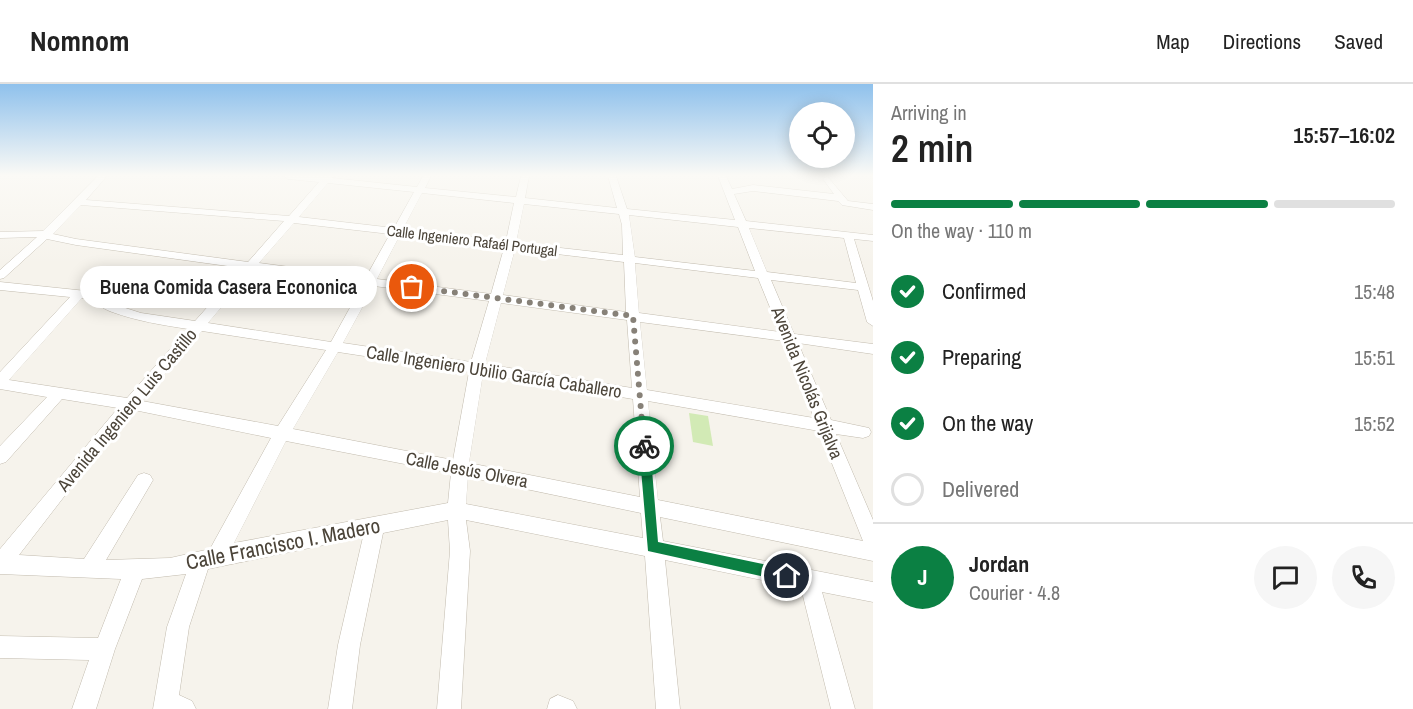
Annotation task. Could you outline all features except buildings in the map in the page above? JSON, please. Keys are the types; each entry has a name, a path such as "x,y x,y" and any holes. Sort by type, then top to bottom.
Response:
{"street":[{"path":"0,276 77,205"},
{"name":"Calle Ingeniero Rafaél Portugal","path":"119,205 292,219 863,286"},
{"name":"Avenida Ingeniero Luis Castillo","path":"0,564 130,404 304,205"},
{"path":"171,706 178,627 208,561 335,346 411,205"},
{"path":"449,709 460,551 456,510 460,468 477,368 510,246 518,205"},
{"path":"559,205 873,238"},
{"path":"623,205 625,212 668,709"},
{"name":"Avenida Nicolás Grijalva","path":"736,205 761,275 790,338 873,542"},
{"path":"0,235 44,236 873,349"},
{"path":"848,235 873,322"},
{"name":"Calle Ingeniero Ubilio García Caballero","path":"0,286 96,296 112,308 139,317 477,368 863,432"},
{"path":"0,383 80,293"},
{"name":"Calle Jesús Olvera","path":"0,383 130,404 873,552"},
{"path":"0,457 60,392"},
{"path":"89,569 144,480"},
{"path":"456,510 873,592"},
{"name":"Calle Francisco I. Madero","path":"0,564 89,569 136,568 208,561 456,510"},
{"path":"340,709 349,645 375,526"},
{"path":"84,709 136,568"},
{"path":"809,580 843,709"},
{"path":"0,647 104,650"}],"green space":[{"path":"689,413 708,416 713,446 693,442"}],"way so far":[{"path":"412,287 633,316 644,446"}],"place":[{"name":"Buena Comida Casera Econonica","path":"412,287"}],"route":[{"path":"644,446 653,547 787,576"}]}
